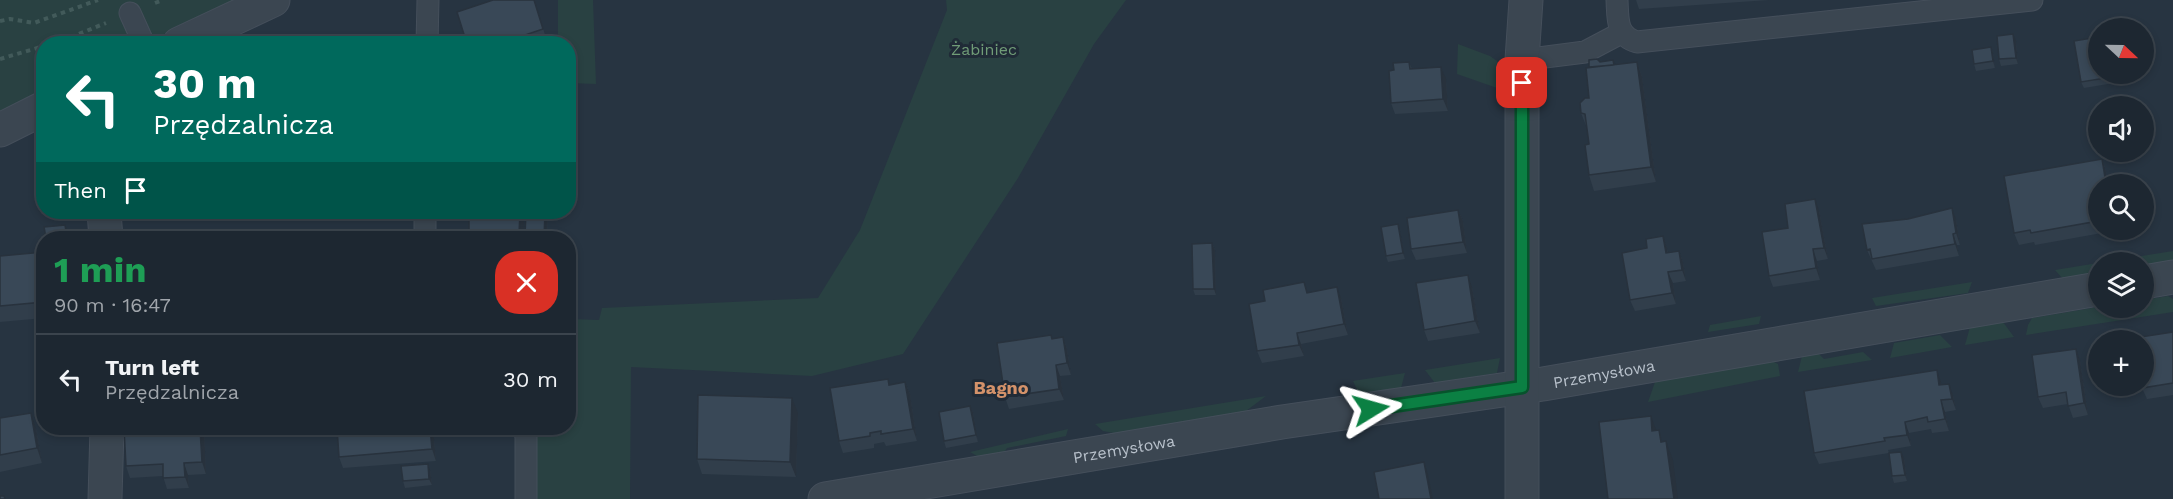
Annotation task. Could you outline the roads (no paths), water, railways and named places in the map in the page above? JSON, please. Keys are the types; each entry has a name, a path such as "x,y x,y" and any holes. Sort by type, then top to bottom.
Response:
{"street":[{"path":"196,36 273,0"},
{"path":"1522,499 1522,60 1526,0"},
{"path":"0,130 36,112"},
{"path":"2154,280 2173,277"},
{"name":"Przemysłowa","path":"825,499 1271,424 1522,387 2088,291"},
{"path":"105,499 107,435"}],"lane":[{"path":"427,36 428,0"},
{"path":"1617,0 1621,33 1637,42 2032,0"},
{"path":"130,14 140,36"},
{"path":"1522,60 1584,52 1621,33"},
{"path":"526,435 526,499"}],"district":[{"name":"Bagno","path":"1001,387"}],"park label":[{"name":"Żabiniec","path":"984,49"}]}
